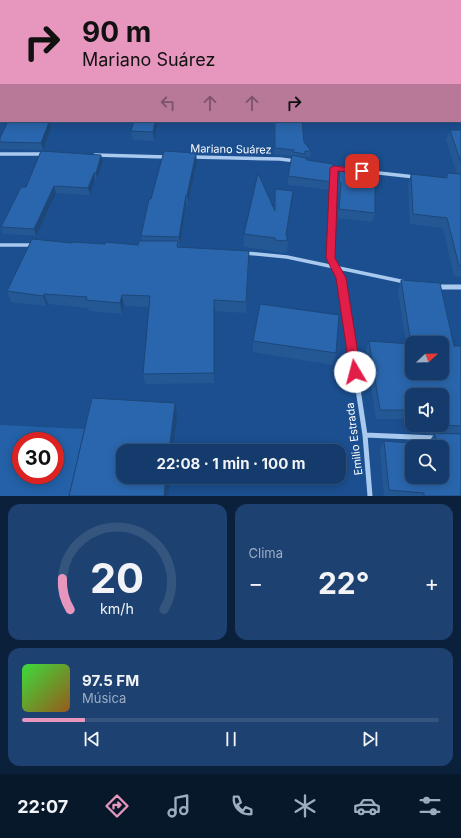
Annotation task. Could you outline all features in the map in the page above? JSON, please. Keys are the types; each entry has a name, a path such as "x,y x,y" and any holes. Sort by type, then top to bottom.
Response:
{"street":[{"path":"0,154 52,154"},
{"path":"91,155 170,157"},
{"name":"Mariano Suárez","path":"186,157 280,159 303,163"},
{"path":"327,167 350,170"},
{"name":"Emilio Estrada","path":"334,168 331,258 341,278 365,435 370,496"},
{"path":"364,172 417,177"},
{"path":"0,245 41,245"},
{"path":"243,252 287,257 410,283"},
{"path":"432,286 461,287"},
{"path":"365,435 439,438"}],"shaded area":[{"path":"0,425 84,429 69,496 0,496"}],"building":[{"path":"8,122 49,122 41,143 0,142 0,138"},
{"path":"134,122 155,122 153,132 131,131"},
{"path":"275,122 302,122 304,142 311,151 305,151 305,154 293,152 294,150 275,148"},
{"path":"450,130 461,130 461,163"},
{"path":"41,151 101,155 96,173 94,173 88,188 54,186 34,229 1,227 21,187 26,187"},
{"path":"164,151 196,153 186,195 179,237 141,236 149,199 151,199"},
{"path":"292,155 306,158 307,160 333,164 332,182 288,176"},
{"path":"340,165 375,169 375,213 339,209 341,183 339,182"},
{"path":"258,173 275,211 275,189 293,191 286,235 288,240 275,240 275,238 244,234"},
{"path":"447,173 461,174 461,266 459,266 447,218 413,214 411,174 447,178"},
{"path":"32,239 72,243 105,244 106,242 138,245 139,241 178,241 177,247 249,251 246,302 214,300 214,373 143,374 150,296 122,295 120,303 86,300 87,297 44,294 43,296 7,291"},
{"path":"401,280 440,283 454,346 461,346 461,426 449,425 449,388 405,388 405,410 380,410 369,341 405,344 405,380 449,380 449,336 410,336"},
{"path":"260,304 339,315 336,353 253,341"},
{"path":"92,398 175,403 170,444 116,444 116,484 165,484 164,496 69,496"},
{"path":"434,433 461,434 461,496 424,496 424,493 389,490 384,441 405,443 405,484 449,484 449,440 436,440"}],"route":[{"path":"355,372 341,278 331,258 334,168 362,171"}]}
